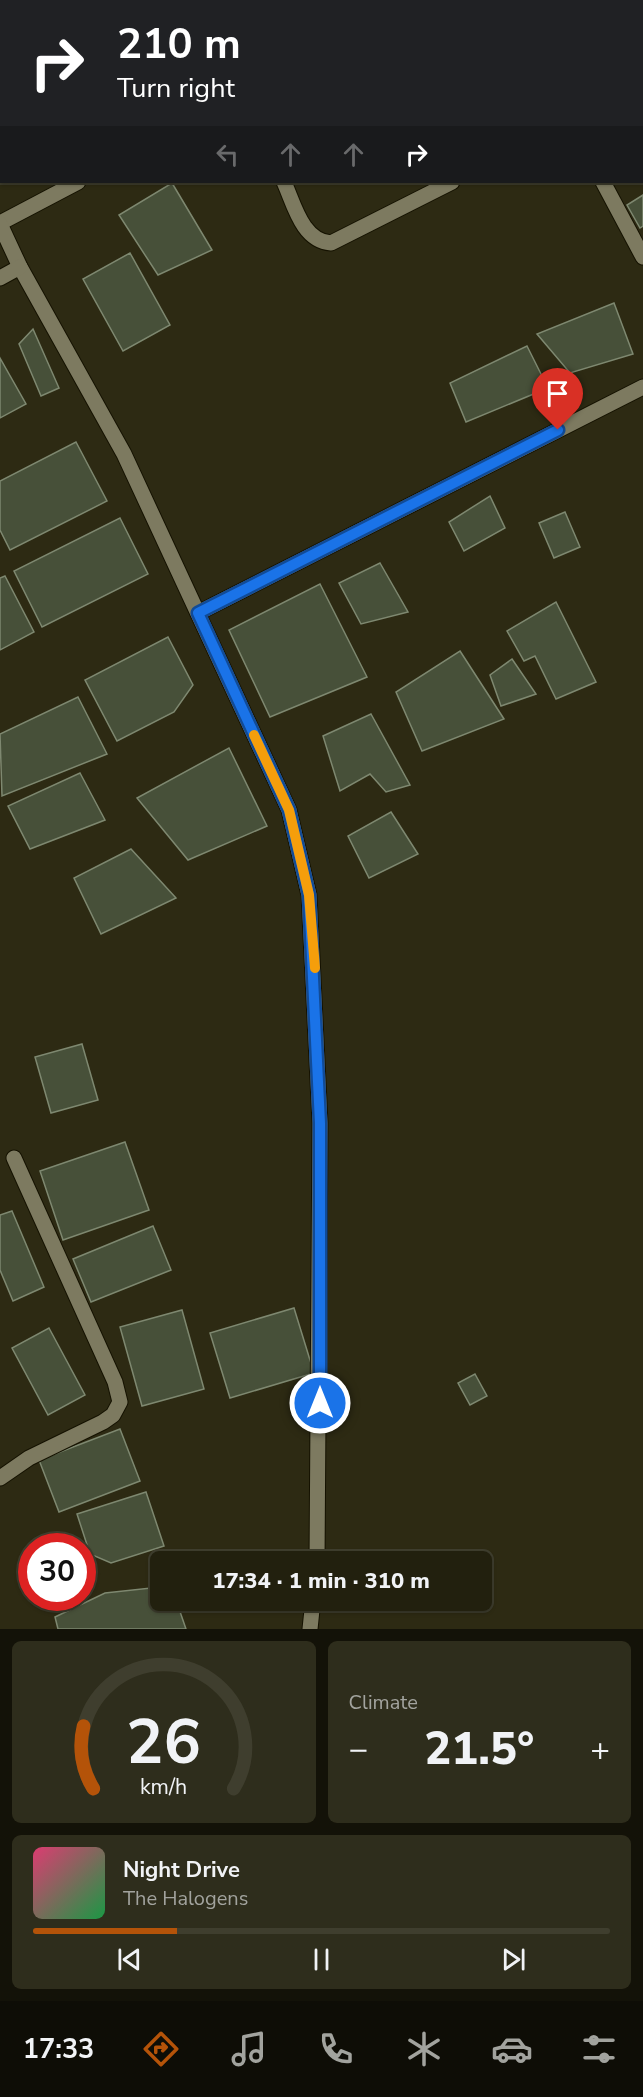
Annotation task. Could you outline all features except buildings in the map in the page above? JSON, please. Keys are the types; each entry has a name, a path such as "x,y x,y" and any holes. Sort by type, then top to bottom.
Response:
{"street":[{"path":"76,183 0,223 20,267 124,454 289,810 309,895 320,1123 317,1551"},
{"path":"284,183 305,228 314,239 330,243 450,183"},
{"path":"604,183 643,257"},
{"path":"0,278 20,267"},
{"path":"198,613 643,387"},
{"path":"0,1478 29,1458 103,1422 113,1415 120,1402 115,1382 14,1158"},
{"path":"310,1629 312,1611"}],"slow traffic":[{"path":"254,735 289,810 309,895 315,968"}],"route":[{"path":"320,1403 320,1123 315,966 309,895 289,810 198,613 558,430"}]}
